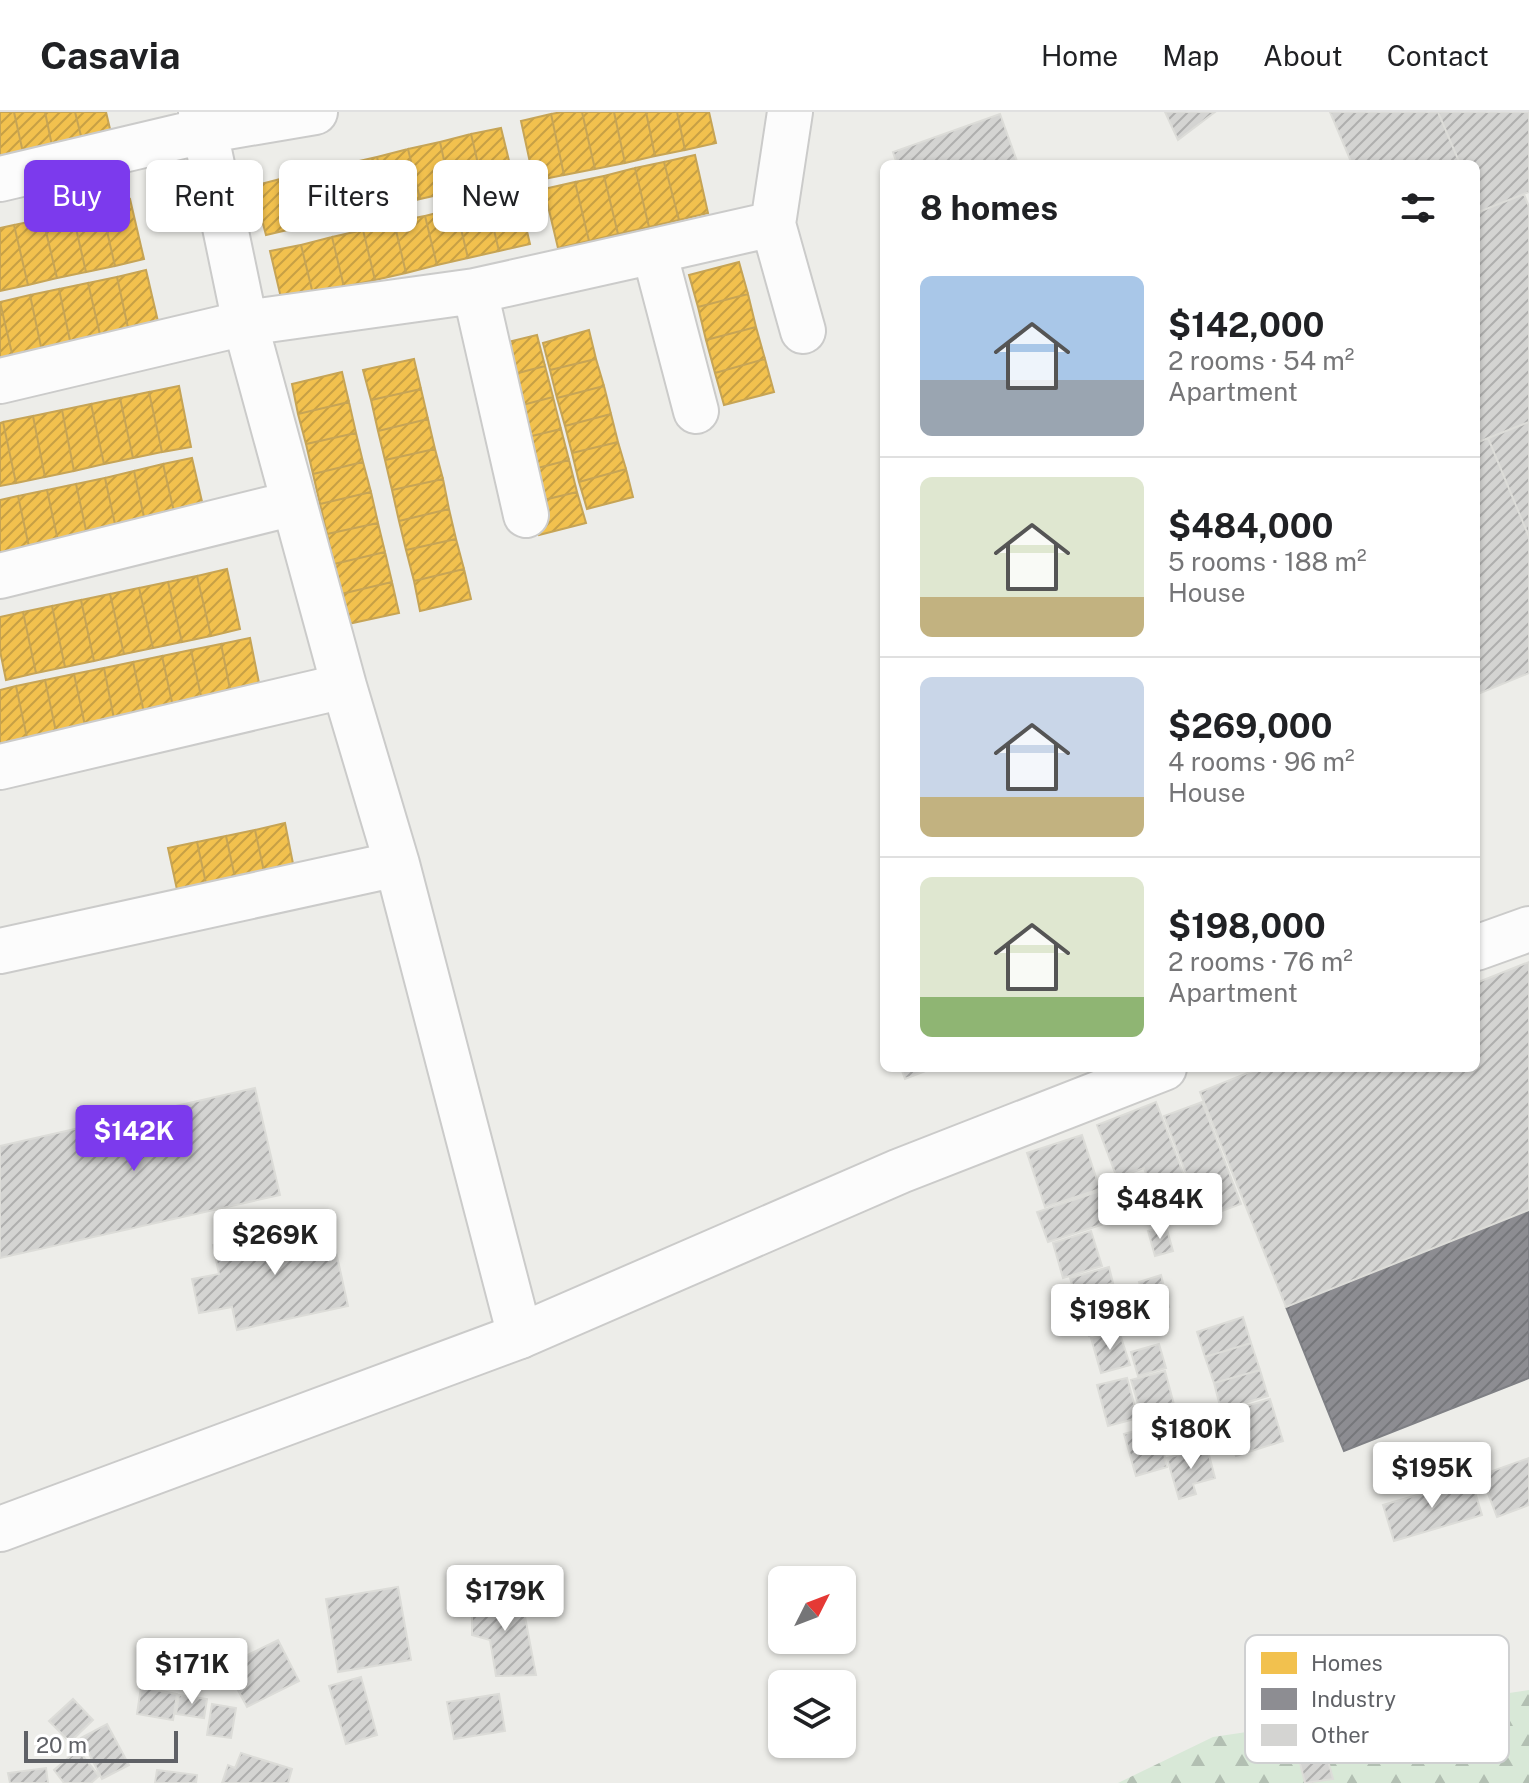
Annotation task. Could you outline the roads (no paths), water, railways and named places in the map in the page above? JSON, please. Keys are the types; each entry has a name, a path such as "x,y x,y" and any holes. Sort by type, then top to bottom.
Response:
{"street":[{"path":"0,179 202,122 315,112"},
{"path":"790,112 773,224 803,331"},
{"path":"202,122 245,323 344,686 397,864 520,1336"},
{"path":"0,381 245,323 475,291 773,224"},
{"path":"654,251 696,411"},
{"path":"475,291 526,515"},
{"path":"0,576 294,503"},
{"path":"0,767 344,686"},
{"path":"0,951 397,864"},
{"path":"1480,947 1529,929"},
{"path":"0,1529 520,1336 900,1171 1154,1072"}]}
